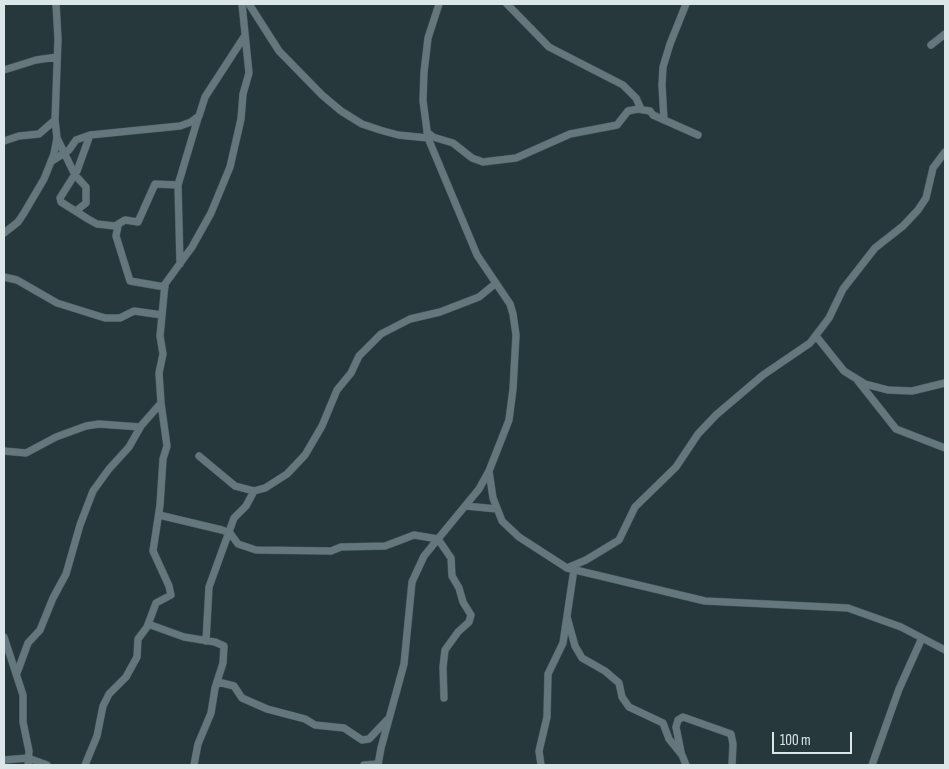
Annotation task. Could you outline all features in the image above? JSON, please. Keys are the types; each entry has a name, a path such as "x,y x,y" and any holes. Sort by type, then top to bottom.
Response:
{"street":[{"path":"4,233 18,222 52,161 57,138 55,120 56,4"},
{"path":"85,765 97,736 103,706 112,689 126,677 137,657 138,639 148,624 156,603 170,596 169,586 153,551 162,459 166,446 158,377 163,354 160,336 165,287 211,213 230,167 249,73 242,4"},
{"path":"249,4 279,51 322,95 341,111 362,124 398,135 427,135 453,142 475,160 496,162 534,152 570,134 616,126 628,112 641,109 698,135"},
{"path":"364,765 378,764 388,719 404,664 412,582 424,556 466,506 489,471 509,420 514,388 513,314 496,283 477,255 427,135 423,101 425,55 428,38 440,4"},
{"path":"507,4 549,47 623,85 636,98 641,109"},
{"path":"664,120 662,85 664,67 670,44 686,4"},
{"path":"931,45 945,34"},
{"path":"180,264 178,185 206,97 244,36"},
{"path":"4,70 36,60 57,57"},
{"path":"52,161 65,152 76,140 90,135 188,124 198,118"},
{"path":"4,141 19,136 39,134 55,120"},
{"path":"188,124 195,128"},
{"path":"90,135 86,151 75,175 60,198 61,202 97,224 118,226"},
{"path":"57,138 75,175 85,184 86,202 76,211"},
{"path":"571,568 619,540 635,507 676,467 704,428 739,394 810,343 829,318 843,289 876,248 903,226 918,210 926,198 933,168 945,152"},
{"path":"165,287 130,281 116,236 118,226 125,220 140,221 155,184 178,185"},
{"path":"4,277 17,280 57,303 105,318 120,318 134,311 162,315"},
{"path":"199,456 229,483 254,491 265,488 288,474 299,463 322,426 339,388 351,373 359,356 381,334 410,319 440,312 479,297 496,283"},
{"path":"816,336 844,371 857,380 896,428 945,448"},
{"path":"857,380 888,390 898,391 912,391 945,383"},
{"path":"17,673 28,643 40,630 52,598 66,574 80,525 93,491 108,469 129,447 141,426 161,403"},
{"path":"4,451 26,453 56,437 86,426 141,426"},
{"path":"489,471 497,509 502,521 518,537 571,568 705,601 848,608 901,628 945,650"},
{"path":"206,641 209,587 234,518 246,506 254,491"},
{"path":"466,506 497,509"},
{"path":"158,515 230,533 238,544 244,547 272,550 331,551 341,548 386,546 414,536 438,539 451,558 452,576 471,616 470,622 458,632 445,650 443,667 444,698"},
{"path":"542,765 539,751 546,716 549,670 562,648 567,617 571,568"},
{"path":"567,617 575,646 582,658 609,674 619,683 622,697 628,707 663,722 670,739 682,755"},
{"path":"148,624 184,637 215,642 224,646 223,663 211,713 198,744 194,765"},
{"path":"4,638 23,695 23,722 28,762"},
{"path":"872,765 899,689 922,638"},
{"path":"218,682 234,686 242,698 268,709 305,719 315,725 344,728 362,740 369,739 388,719"},
{"path":"686,765 676,727 678,720 683,717 731,734 733,744 732,765"},
{"path":"4,760 47,765"}]}
